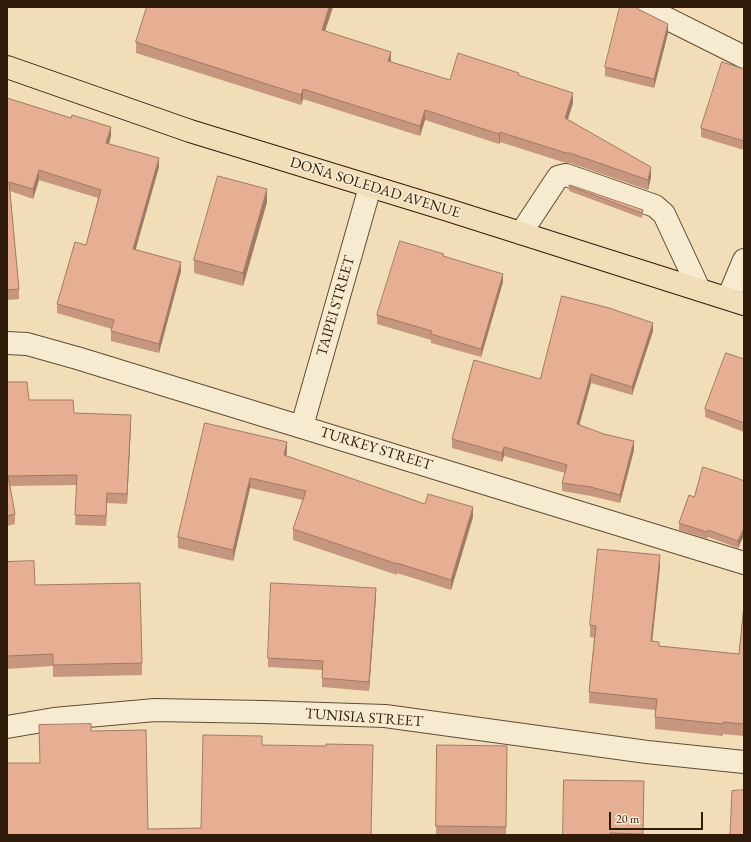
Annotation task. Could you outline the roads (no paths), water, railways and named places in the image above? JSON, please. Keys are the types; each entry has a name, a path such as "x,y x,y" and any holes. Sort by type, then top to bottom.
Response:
{"main road":[{"name":"DOÑA SOLEDAD AVENUE","path":"7,66 190,131 736,301"}],"street":[{"path":"644,7 744,58"},
{"path":"521,233 558,177 566,175 655,206 660,210 664,214 699,289"},
{"name":"TAIPEI STREET","path":"302,426 370,186"},
{"path":"736,301 744,260"},
{"name":"TURKEY STREET","path":"7,343 27,344 77,358 744,563"},
{"name":"TUNISIA STREET","path":"7,727 54,719 155,710 385,716 647,752 744,762"}]}
